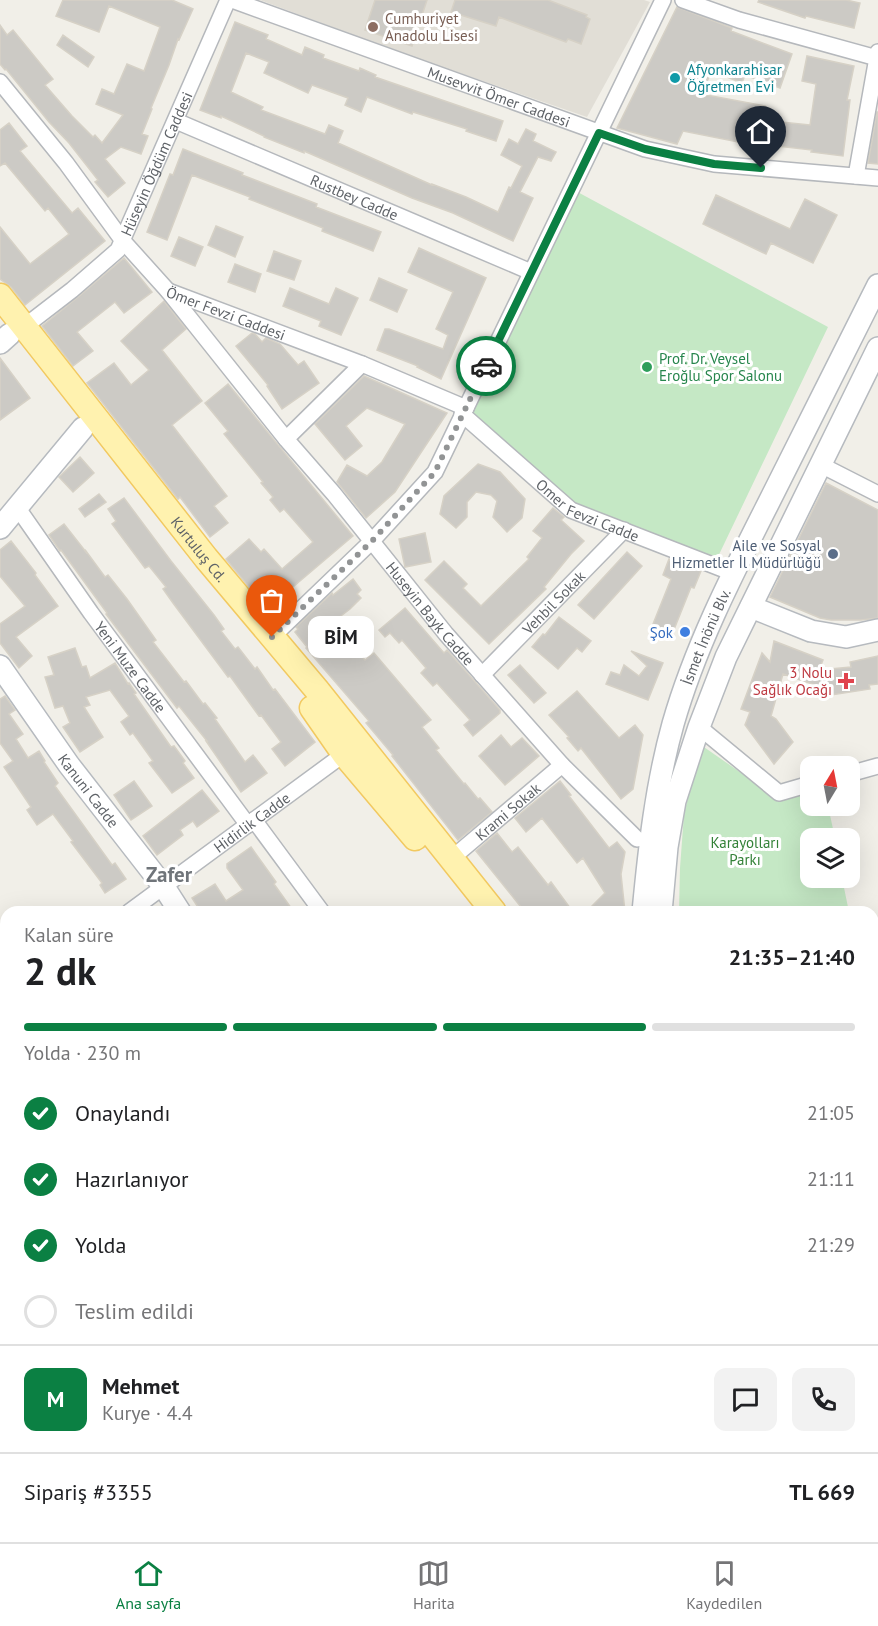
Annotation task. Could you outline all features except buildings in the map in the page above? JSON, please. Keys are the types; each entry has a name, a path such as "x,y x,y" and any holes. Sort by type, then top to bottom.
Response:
{"main road":[{"name":"İsmet İnönü Blv.","path":"644,906 658,790 673,724 701,644 733,573 878,285"},
{"name":"Kurtuluş Cd.","path":"0,296 9,331 83,428 229,603 308,702 344,754 472,906"},
{"name":"Kurtuluş Cd.","path":"9,331 272,637 489,906"},
{"name":"İsmet İnönü Blv.","path":"662,906 667,847 675,801 699,727 726,657 878,348"},
{"path":"6,516 83,428"},
{"path":"751,607 811,631 846,637 878,630"},
{"path":"631,906 634,860 651,765 673,698 701,644"},
{"name":"Kanuni Cadde","path":"0,666 69,765 164,887 176,906"},
{"path":"674,906 689,760"}],"street":[{"name":"Hüseyin Öğdüm Caddesi","path":"9,331 72,290 118,250 230,0"},
{"name":"Musevvit Ömer Caddesi","path":"230,0 645,149 714,164 878,178"},
{"path":"272,637 372,541 435,472 663,0"},
{"path":"683,0 739,20 846,51 877,55 856,176"},
{"name":"Ömer Fevzi Caddesi","path":"0,82 66,163 123,241 168,291 362,364 464,411"},
{"name":"Rustbey Cadde","path":"176,121 531,272"},
{"name":"Huseyin Bayk Cadde","path":"168,291 446,634 562,765 637,839"},
{"path":"286,438 362,364"},
{"name":"Omer Fevzi Cadde","path":"464,411 571,510 733,573"},
{"path":"820,465 878,494"},
{"name":"Yeni Muze Cadde","path":"6,516 91,613 317,906"},
{"name":"Vehbil Sokak","path":"482,675 624,530"},
{"path":"699,727 779,793 800,787"},
{"name":"Hidirlik Cadde","path":"137,906 344,754"},
{"name":"Krami Sokak","path":"452,859 562,765"},
{"path":"860,771 878,766"}],"shaded area":[{"path":"260,0 644,0 650,2 587,117 402,53"}],"green space":[{"name":"Prof. Dr. Veysel Eroğlu Spor Salonu","path":"572,189 828,327 714,565 571,510 462,414"},
{"name":"Karayolları Parkı","path":"701,745 770,793 800,788 800,816 830,816 833,828 800,828 800,888 844,888 848,906 679,906 684,814"}],"way so far":[{"path":"272,637 372,541 435,472 486,366"}],"place":[{"name":"Cumhuriyet Anadolu Lisesi","path":"373,27"},
{"name":"Afyonkarahisar Öğretmen Evi","path":"675,78"},
{"name":"Prof. Dr. Veysel Eroğlu Spor Salonu","path":"647,367"},
{"name":"Aile ve Sosyal Hizmetler İl Müdürlüğü","path":"833,554"},
{"name":"Şok","path":"685,632"},
{"name":"BİM","path":"272,637"},
{"name":"3 Nolu Sağlık Ocağı","path":"846,681"}],"district":[{"name":"Zafer","path":"169,874"}],"route":[{"path":"486,366 599,133 645,149 714,164 761,168"}]}
